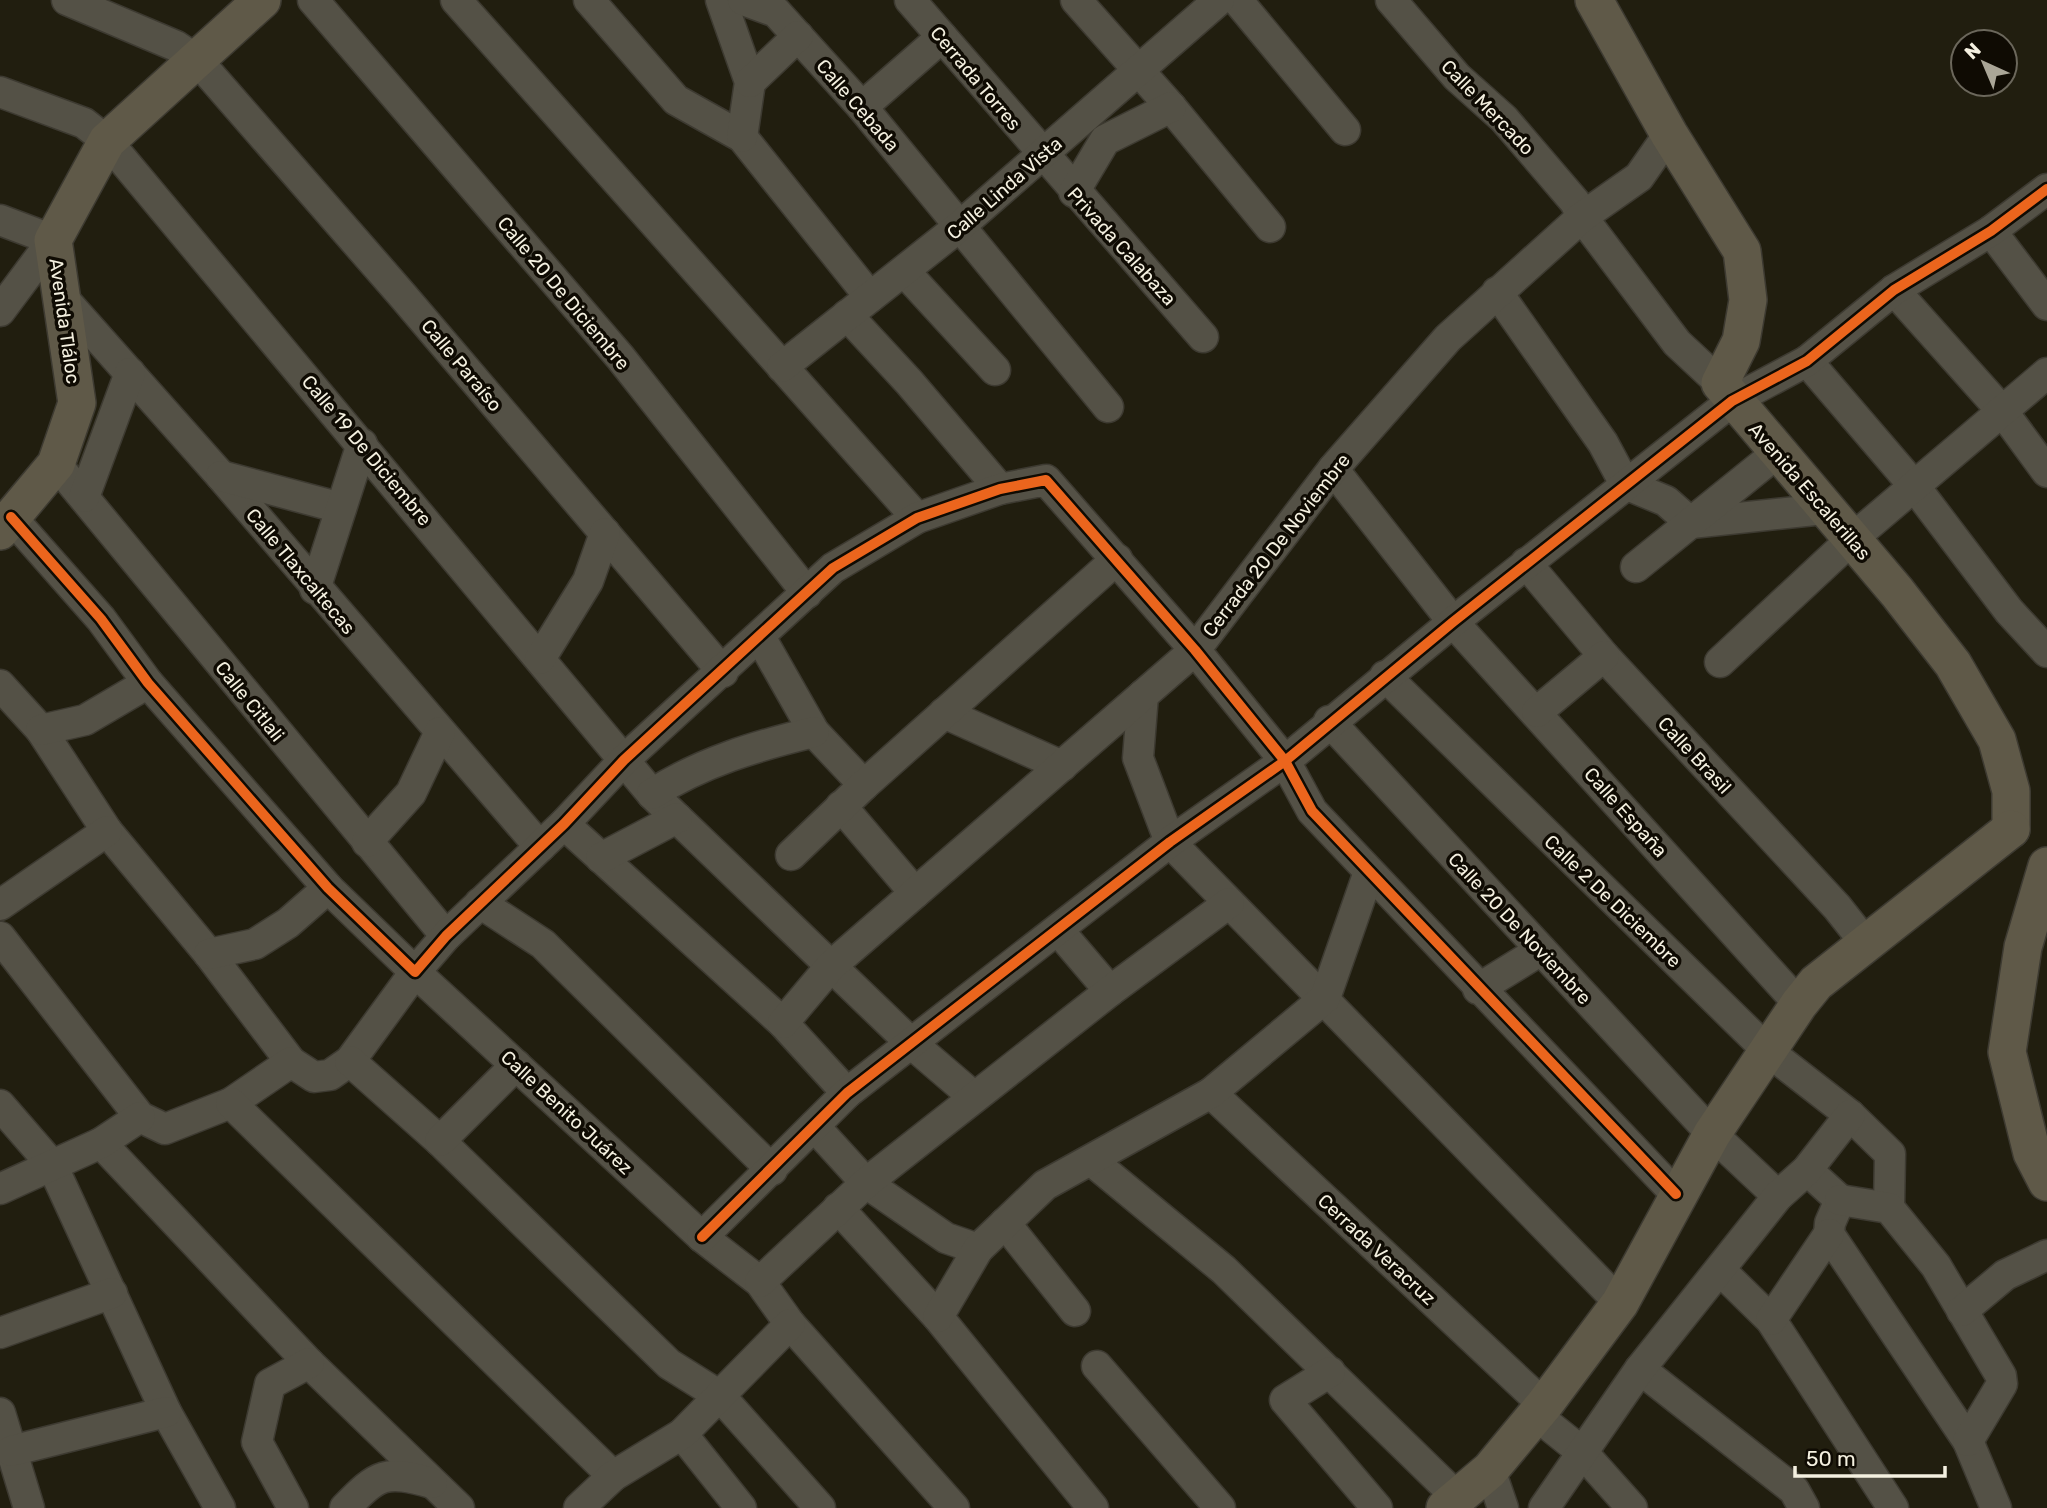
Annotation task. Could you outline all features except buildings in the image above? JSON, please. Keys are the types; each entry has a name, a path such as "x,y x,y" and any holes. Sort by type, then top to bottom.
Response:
{"main road":[{"name":"Avenida Tláloc","path":"5,524 57,464 77,403 53,240 107,141 262,0"},
{"path":"1594,0 1670,134 1742,251 1748,300 1741,341 1726,392"},
{"name":"Avenida Escalerillas","path":"1726,392 1852,539 1953,664 1997,740 2011,791 2011,829"},
{"path":"1451,1503 1490,1470 1540,1410 1620,1303 1676,1194 1712,1134 1816,983 2011,829 2047,853"},
{"path":"2042,1157 2007,1052 2023,947 2047,866"}],"street":[{"name":"Calle Paraíso","path":"66,0 176,46 197,60 723,672"},
{"name":"Calle 20 De Diciembre","path":"313,0 620,357 807,593"},
{"path":"456,0 917,517"},
{"path":"589,0 676,100 741,137 909,382 1000,489"},
{"path":"721,0 750,82 741,137"},
{"name":"Calle Cebada","path":"743,0 776,12 862,107 1108,407"},
{"name":"Cerrada Torres","path":"910,0 1042,155"},
{"path":"1076,0 1171,107 1270,227"},
{"name":"Calle Mercado","path":"1391,0 1457,77 1504,119 1575,202 1582,217 1677,343 1726,392"},
{"path":"1221,1 1345,130"},
{"name":"Calle Linda Vista","path":"782,367 960,226 1221,1"},
{"path":"750,82 797,36"},
{"path":"862,107 942,37"},
{"name":"Calle 19 De Diciembre","path":"0,92 84,123 107,141 652,794 911,1043 974,1097"},
{"path":"1074,192 1105,140 1171,107"},
{"name":"Cerrada 20 De Noviembre","path":"783,1023 831,966 1195,650 1333,469 1448,338 1582,217 1639,177 1670,134"},
{"name":"Privada Calabaza","path":"1042,155 1203,337"},
{"path":"702,1237 847,1093 1170,842 1285,761 1329,721 1625,484 1726,392 1807,361 1894,290 1991,232 2047,189"},
{"path":"0,220 53,240 4,294"},
{"path":"1991,232 2047,304"},
{"path":"904,271 995,370"},
{"path":"1894,290 2003,412 2047,472"},
{"path":"1497,292 1603,443 1625,484 1665,501 1691,523 1824,509"},
{"name":"Calle Tlaxcaltecas","path":"61,296 221,476 315,589 540,847"},
{"path":"1807,361 1915,487 2008,611 2047,652"},
{"path":"84,497 130,373"},
{"path":"1720,662 1852,539 2047,373"},
{"path":"315,589 362,444"},
{"path":"1636,566 1777,453"},
{"name":"Calle Citlali","path":"57,464 446,936"},
{"name":"Calle España","path":"1333,469 1452,622 1799,1004"},
{"path":"221,476 341,508"},
{"path":"0,685 41,730 107,831 209,954 291,1062 314,1077 330,1075 349,1061 415,972 446,936 564,824 624,760 723,672 833,568 917,517 1000,489 1046,480 1195,650 1285,761 1312,811 1478,989 1676,1194"},
{"name":"Calle Benito Juárez","path":"5,524 101,619 148,683 328,888 702,1237 760,1282 790,1324 954,1508"},
{"path":"540,659 588,581 605,533"},
{"path":"791,855 864,785 1117,559"},
{"name":"Calle Brasil","path":"1526,563 1604,656 1837,907 1867,945"},
{"path":"760,637 814,732 864,785"},
{"path":"1536,712 1604,656"},
{"name":"Calle 2 De Diciembre","path":"1385,676 1769,1052 1850,1115 1890,1154 1889,1208"},
{"path":"41,730 85,720 148,683"},
{"path":"1143,695 1138,758 1170,842 1620,1303"},
{"path":"944,713 1062,766"},
{"name":"Calle 20 De Noviembre","path":"1329,721 1712,1134 1778,1196"},
{"path":"652,794 677,778 738,751 814,732"},
{"path":"367,842 411,793 440,733"},
{"path":"841,806 915,893"},
{"path":"601,858 677,818"},
{"path":"564,824 783,1023 847,1093"},
{"path":"0,905 107,831"},
{"path":"938,1317 978,1249 1045,1185 1211,1093 1325,998 1369,872"},
{"path":"209,954 255,944 288,923 328,888"},
{"path":"480,903 543,944 772,1170"},
{"path":"760,1282 866,1183 1110,991 1229,903"},
{"path":"1058,930 1110,991"},
{"path":"0,937 140,1117 165,1129 231,1103 291,1062"},
{"path":"1478,989 1541,950"},
{"path":"349,1061 440,1141 669,1364 720,1396 820,1508"},
{"path":"440,1141 516,1065"},
{"name":"Cerrada Veracruz","path":"1211,1093 1583,1452 1632,1508"},
{"path":"231,1103 613,1476"},
{"path":"0,1105 52,1165 166,1412 220,1508"},
{"path":"1544,1508 1640,1369 1778,1196 1807,1170 1850,1115"},
{"path":"0,1189 101,1143 140,1117"},
{"path":"814,1126 866,1183 946,1238 978,1249"},
{"path":"101,1143 309,1363 459,1508"},
{"path":"1092,1161 1224,1270 1330,1373 1451,1503"},
{"path":"1807,1170 1840,1200 1889,1208 1936,1266 2001,1376 2002,1384 1968,1441"},
{"path":"1771,1320 1829,1234 1830,1223 1840,1200"},
{"path":"838,1208 938,1317 1093,1508"},
{"path":"1005,1223 1075,1311"},
{"path":"1829,1234 1968,1441 1996,1508"},
{"path":"1962,1311 2005,1275 2047,1255"},
{"path":"1720,1270 1771,1320 1893,1508"},
{"path":"0,1333 112,1293"},
{"path":"579,1508 613,1476 682,1434 790,1324"},
{"path":"293,1508 257,1442 270,1384 309,1363"},
{"path":"1097,1366 1220,1508"},
{"path":"1640,1369 1794,1490 1804,1508"},
{"path":"1330,1373 1285,1399 1377,1508"},
{"path":"11,1451 166,1412"},
{"path":"0,1413 29,1508"},
{"path":"682,1434 741,1508"},
{"path":"1490,1470 1503,1508"},
{"path":"345,1508 370,1482 384,1475 398,1474 434,1484"}],"cycle path":[{"path":"702,1237 847,1093 1170,842 1285,761 1453,622 1732,401 1807,361 1894,290 1991,231 2047,189"},
{"path":"11,517 101,619 148,683 328,888 415,972 446,936 564,824 624,760 833,568 917,518 1000,489 1046,480 1195,650 1285,761 1312,811 1676,1194"}]}
